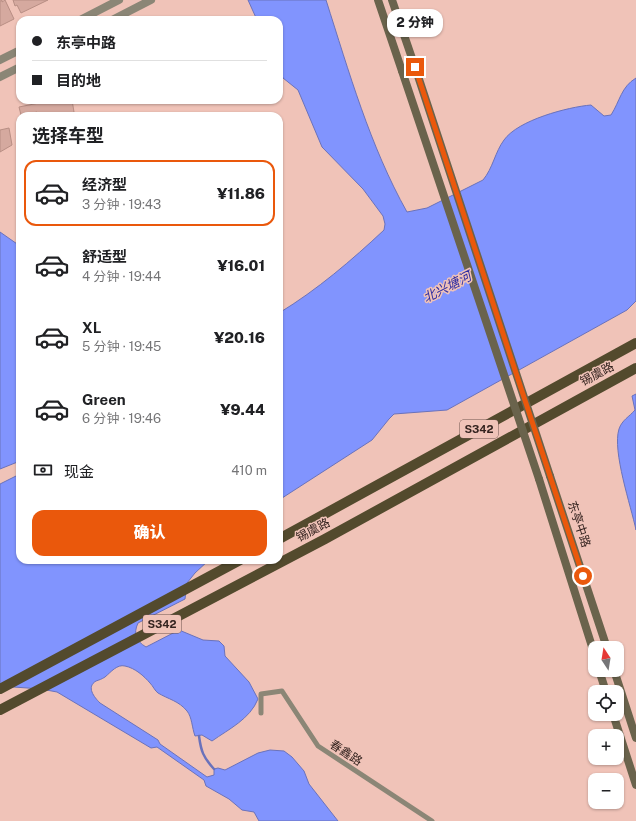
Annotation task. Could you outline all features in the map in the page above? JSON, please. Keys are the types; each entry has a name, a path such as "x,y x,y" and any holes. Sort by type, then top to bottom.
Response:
{"main road":[{"name":"东亭中路","path":"378,0 539,479 590,641"},
{"name":"东亭中路","path":"392,0 605,641"},
{"name":"锡虞路","path":"283,537 636,343"},
{"name":"锡虞路","path":"283,561 636,368"},
{"name":"S342","path":"0,689 233,564"},
{"name":"锡虞路","path":"0,710 277,564"},
{"path":"0,718 70,673"},
{"path":"616,677 636,738"},
{"path":"615,721 636,785"}],"street":[{"path":"88,16 119,0"},
{"path":"120,16 151,0"},
{"path":"0,60 16,52"},
{"path":"0,77 16,69"}],"lane":[{"name":"春鑫路","path":"262,713 262,694 282,691 318,746 432,821"}],"water":[{"name":"北兴塘河","path":"248,0 326,0 371,135 407,212 427,208 483,180 504,140 520,126 544,116 581,106 591,105 604,116 611,115 624,90 636,78 636,301 627,310 447,410 394,414 372,440 283,497 283,310 307,295 347,263 384,230 385,224 383,216 363,189 322,147 298,90 283,78 283,16 255,16"},
{"path":"0,232 16,243 16,463 0,469"},
{"path":"636,394 636,530 620,464 618,439 619,429 622,423 635,410 632,396"},
{"path":"16,476 16,564 205,564 187,583 185,599 138,623 136,627 136,637 146,647 179,630 203,640 219,641 224,646 225,656 249,682 258,699 250,712 232,728 212,741 202,735 195,736 190,716 187,711 177,702 158,693 142,675 129,667 119,666 102,679 93,683 91,689 93,695 100,703 158,740 160,744 207,777 214,775 214,769 218,768 225,770 258,753 270,750 284,751 292,757 304,771 309,784 338,821 259,821 254,812 242,810 229,799 206,786 204,780 157,747 151,748 57,692 41,689 0,686 0,484"}],"building":[{"path":"2,0 2,2 5,0 14,19 0,26 0,1"},
{"path":"13,0 48,0 21,13 17,5 15,6"},
{"path":"34,104 73,104 74,112 20,112 19,107"},
{"path":"9,128 12,145 0,152 0,130"}],"waterway":[{"path":"199,736 203,754 214,769"}],"route":[{"path":"415,67 583,576"}]}
